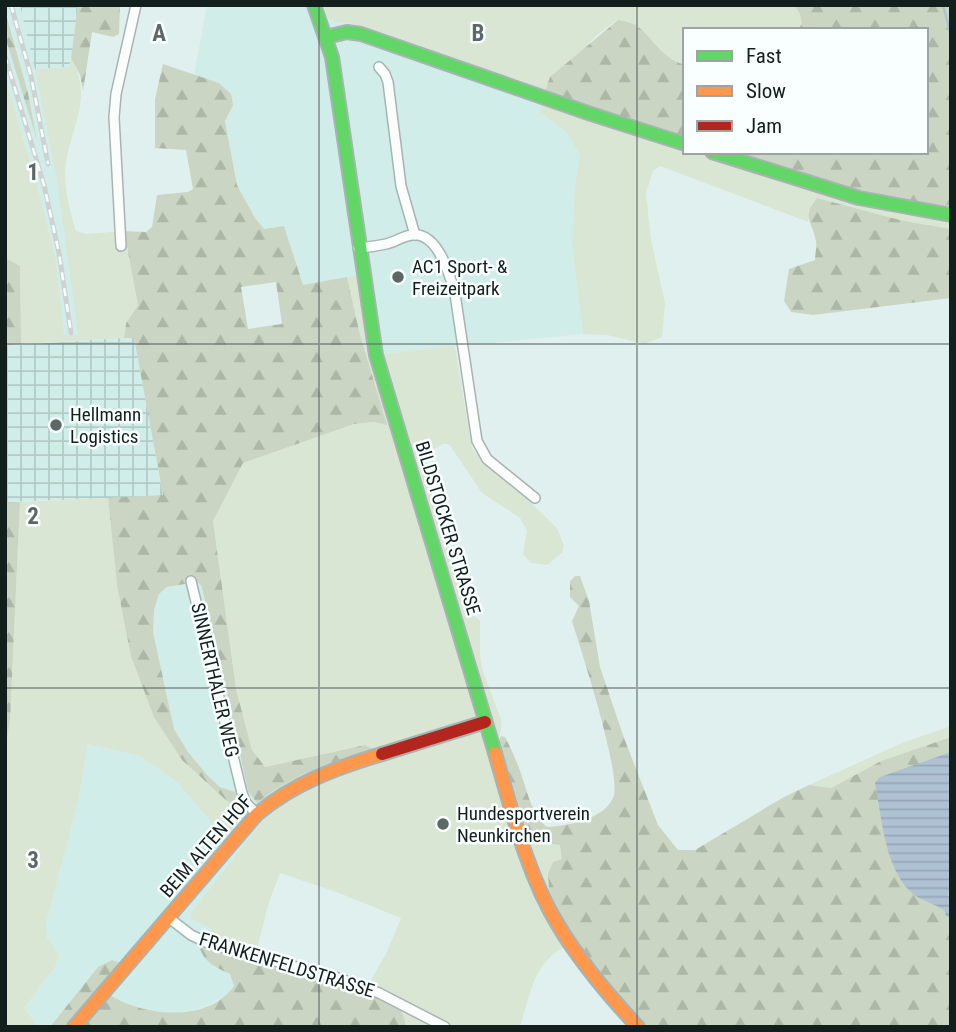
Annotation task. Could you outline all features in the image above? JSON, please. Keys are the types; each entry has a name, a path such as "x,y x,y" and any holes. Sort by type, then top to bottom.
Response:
{"street":[{"path":"121,246 116,182 115,106 136,5"},
{"name":"BILDSTOCKER STRASSE","path":"313,5 326,37 338,92 358,248 381,374 525,853 557,924 597,983 638,1027"},
{"path":"326,37 347,32 368,36 683,143"},
{"path":"379,67 386,74 401,186 415,235"},
{"path":"718,154 857,198 951,215"},
{"path":"358,248 415,235 423,236 431,242 448,270 458,313 477,440 481,450 487,459 535,498"},
{"name":"SINNERTHALER WEG","path":"191,581 242,793 246,803 257,814"},
{"name":"BEIM ALTEN HOF","path":"74,1027 257,814 284,792 315,776 485,722"},
{"name":"FRANKENFELDSTRASSE","path":"169,918 191,935 210,944 335,976 379,993 445,1027"}],"shaded area":[{"path":"5,5 20,5 31,47 57,182 78,335 64,336 56,260 5,77 5,37 37,140"},
{"path":"20,5 78,5 70,67 35,69"},
{"path":"207,5 322,5 326,18 336,22 350,23 545,91 540,112 568,134 580,156 575,185 572,245 583,334 382,354 369,274 303,286 284,226 264,229 237,185 225,121 233,105 219,83 194,75"},
{"path":"134,337 163,496 5,502 5,346"},
{"path":"198,582 201,585 221,666 248,791 257,803 270,812 190,914 191,919 210,928 211,932 204,946 214,967 230,974 234,986 227,996 198,1009 171,1014 134,1007 112,998 100,988 107,977 98,967 50,1027 38,1027 24,1008 55,967 46,924 78,801 88,744 140,756 178,783 222,833 239,812 235,792 220,787 208,776 188,752 174,729 153,632 154,610 159,594 167,587"},
{"path":"951,752 951,882 948,895 951,899 951,918 946,916 944,910 919,898 899,877 887,846 875,783 880,777"}],"green space":[{"path":"78,5 120,5 119,34 113,37 92,32 83,91 80,75 71,58"},
{"path":"322,5 794,5 800,14 802,24 799,28 683,28 683,64 662,52 641,29 617,20 581,52 589,107 683,136 683,154 740,154 856,190 951,209 951,229 900,220 817,198 811,205 808,222 660,166 653,171 646,193 651,240 665,303 662,337 644,344 607,335 583,334 572,245 575,185 580,156 568,134 540,112 544,91 350,23 326,18"},
{"path":"794,5 951,5 951,209 868,192 740,154 928,154 928,28 799,28 802,24"},
{"path":"5,10 28,93 37,140 5,37"},
{"path":"618,20 635,25 662,52 683,64 683,136 545,91 550,77"},
{"path":"71,58 78,74 81,102 65,173 67,195 76,231 86,234 124,231 138,305 126,323 124,338 21,344 20,267 5,258 5,77 56,260 64,335 78,335 57,182 35,69 69,67"},
{"path":"163,64 219,83 231,94 233,105 225,121 237,185 264,229 284,226 303,285 347,277 360,335 387,425 375,422 354,424 243,463 213,521 236,689 252,750 265,767 365,745 373,749 298,777 257,803 248,791 201,585 197,582 167,587 159,594 154,610 153,632 174,729 188,752 208,776 220,787 235,792 239,812 182,760 154,717 131,656 117,585 108,498 163,495 134,338 124,338 126,323 138,305 124,231 146,232 152,227 157,195 188,192 193,189 186,150 155,148 155,99","holes":["276,282 282,324 248,329 241,287"]},
{"path":"817,198 900,220 951,229 951,298 813,315 791,312 784,301 789,269 815,260 816,242 809,211"},
{"path":"5,258 20,266 21,344 5,346"},
{"path":"369,274 382,354 455,346 472,448 483,463 557,528 564,546 562,553 547,565 531,563 523,554 527,531 520,518 482,493 449,444 443,444 420,458 448,544 463,605 480,621 482,669 502,722 499,741 525,826 534,841 560,844 562,851 564,921 576,940 551,956 543,966 532,987 520,1027 407,1027 406,1022 365,990 386,954 401,918 280,873 269,902 254,961 204,946 211,932 210,928 191,919 190,914 269,812 257,803 297,777 372,749 365,745 265,767 252,750 236,689 213,521 243,463 354,424 375,422 347,277"},
{"path":"108,498 117,585 182,760 239,812 239,824 227,835 221,833 178,783 140,756 88,744 78,801 46,924 47,939 59,954 55,967 24,1008 38,1027 5,1027 5,752 10,720 20,502"},
{"path":"5,502 20,502 10,720 5,752"},
{"path":"575,576 580,576 589,601 600,667 624,738 658,825 678,850 695,850 809,785 831,788 881,761 951,737 951,1025 648,1027 595,970 564,921 549,890 548,874 553,862 562,859 560,845 533,841 525,826 499,741 501,736 505,737 533,807 547,827 584,820 602,811 613,798 612,766 607,740 572,621 579,606 570,597 570,581"},
{"path":"951,726 951,737 881,761 831,788 809,785 902,743"},
{"path":"204,946 365,990 400,1008 407,1027 50,1027 98,967 112,960 120,963 100,988 131,1005 150,1010 188,1012 222,999 234,986 230,974 205,958 200,949"}],"waterway":[{"path":"943,5 951,35"}],"railway":[{"path":"11,5 31,76 48,164"},
{"path":"5,56 44,185 59,253 71,333"}],"traffic: fast":[{"path":"314,5 332,57 376,355 495,753"},
{"path":"326,37 347,32 361,34 683,143"},
{"path":"718,154 859,198 951,215"}],"traffic: slow":[{"path":"495,753 521,842 547,905 586,966 638,1027"},
{"path":"74,1027 257,814 301,785 382,754"}],"traffic: jam":[{"path":"382,754 485,722"}],"place":[{"name":"AC1 Sport- & Freizeitpark","path":"398,277"},
{"name":"Hellmann Logistics","path":"56,425"},
{"name":"Hundesportverein Neunkirchen","path":"443,824"}]}
